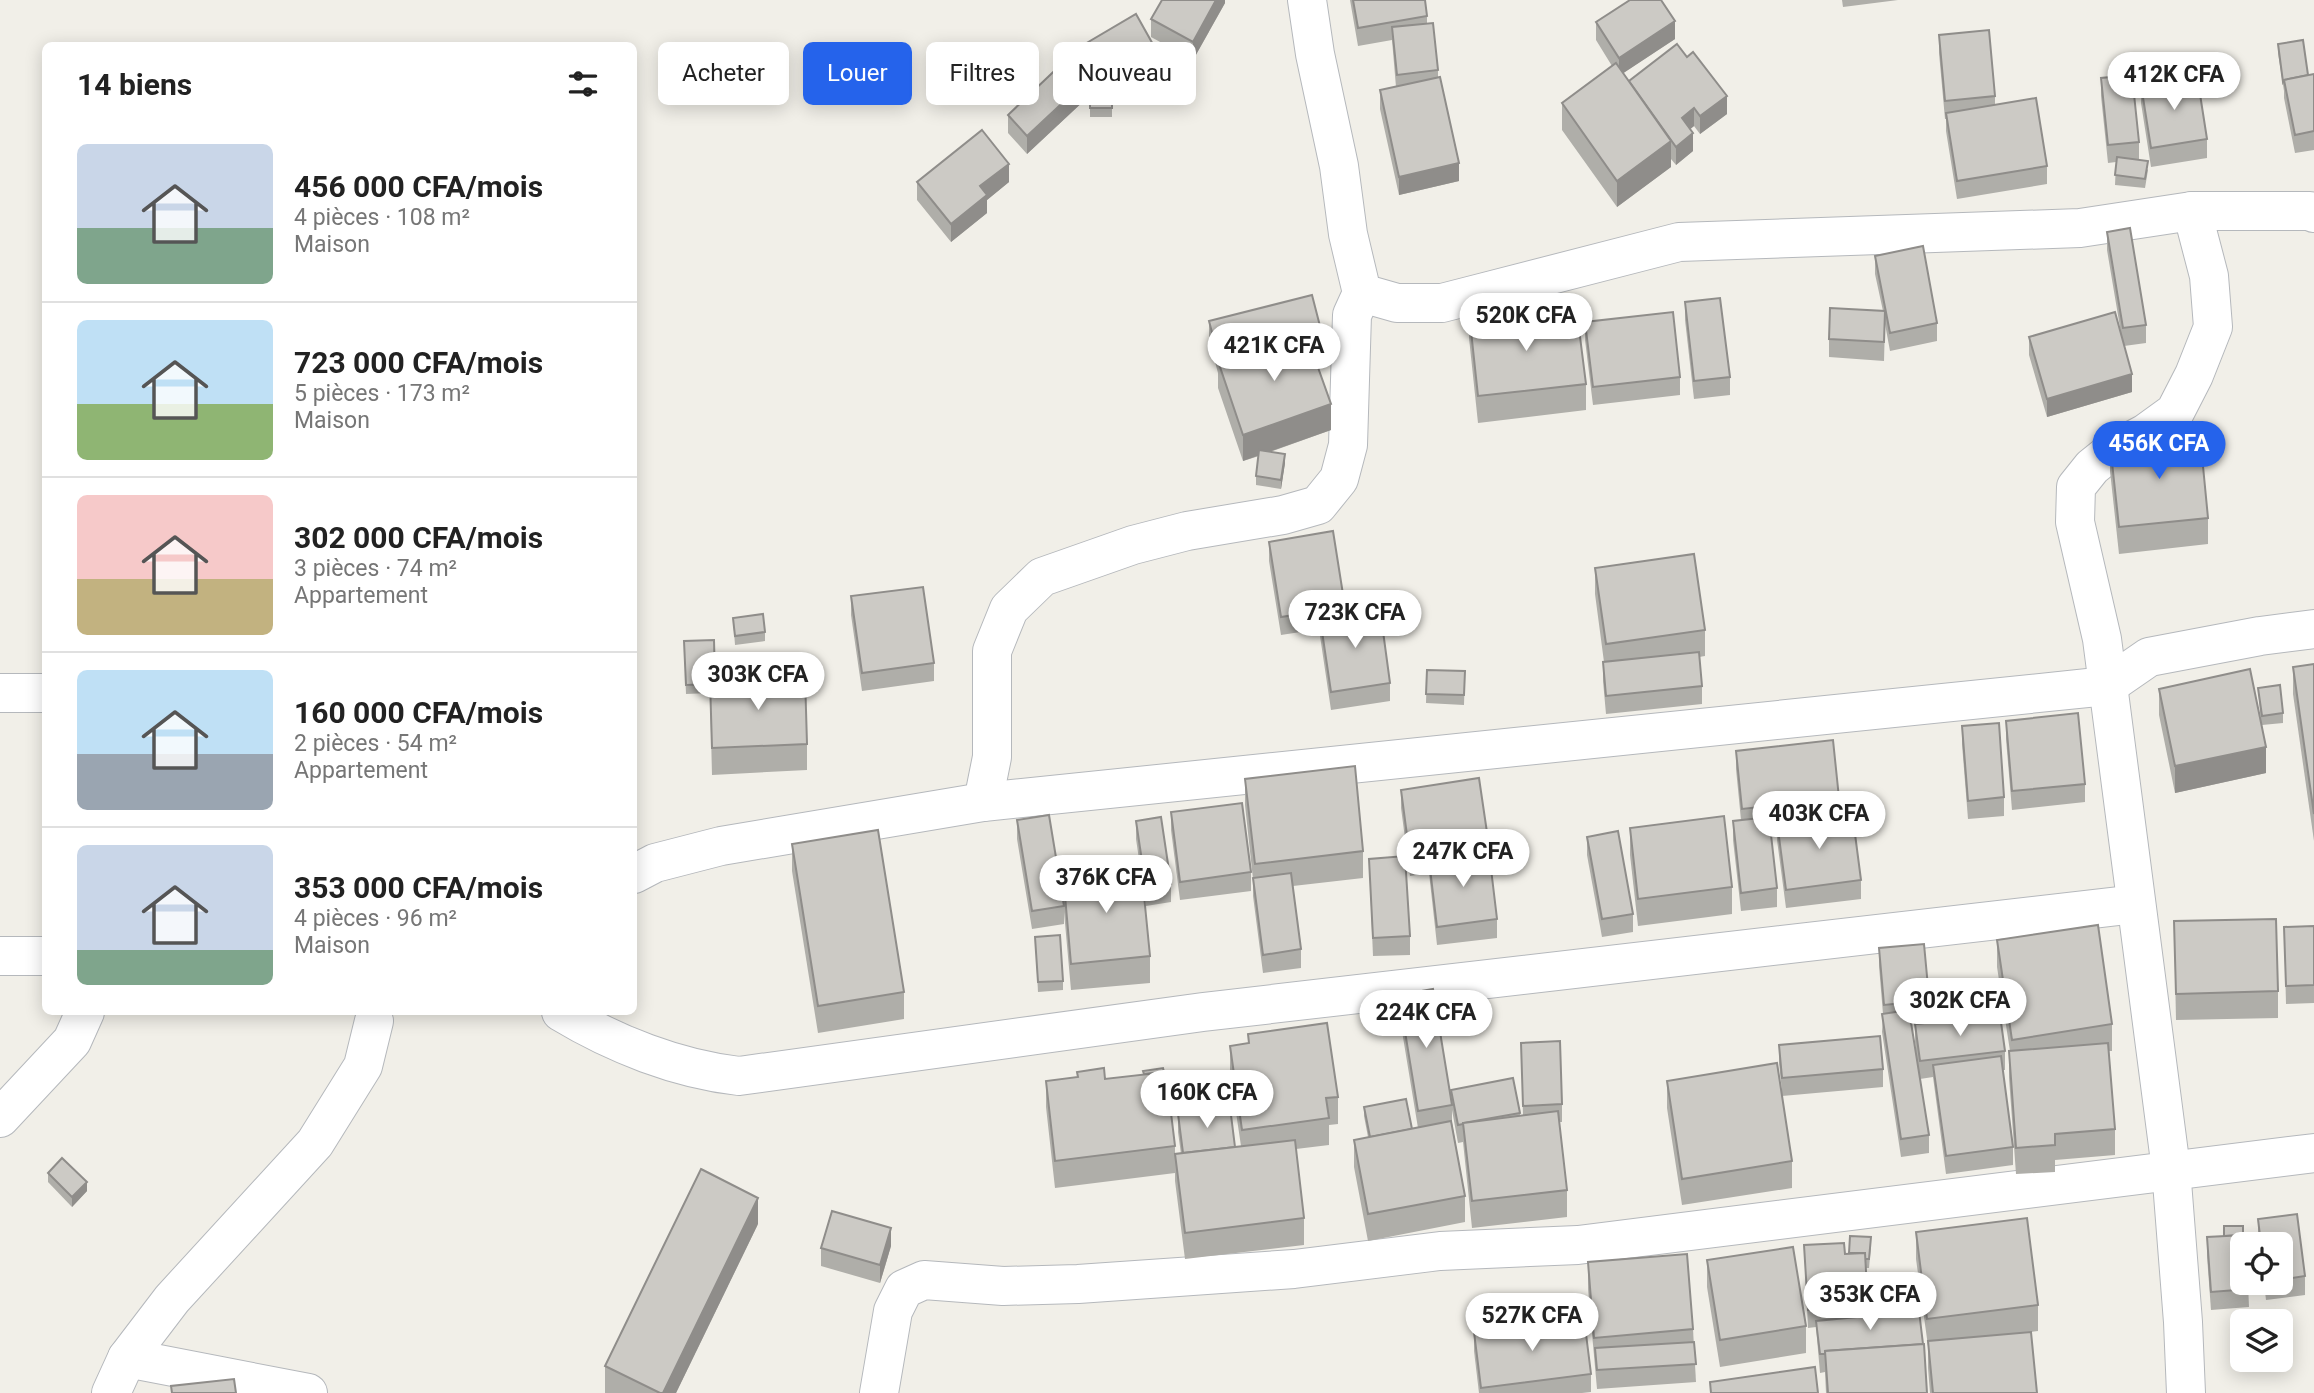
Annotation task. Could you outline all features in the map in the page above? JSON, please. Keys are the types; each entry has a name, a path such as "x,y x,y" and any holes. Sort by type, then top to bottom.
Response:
{"street":[{"path":"983,803 992,757 992,651 1009,609 1042,577 1186,531 1283,515 1318,505 1339,479 1348,445 1352,315 1362,293 1348,234 1339,166 1315,54 1307,0"},
{"path":"1362,293 1396,303 1442,303 1679,242 2080,228 2192,211 2314,213"},
{"path":"2186,1393 2171,1169 2102,639 2074,522 2076,487 2092,467 2175,412 2213,327 2209,276 2192,211"},
{"path":"637,872 655,863 721,845 983,803 2107,686 2149,657 2260,636 2314,629"},
{"path":"0,693 42,694"},
{"path":"567,1015 616,1040 658,1057 707,1072 739,1076 1203,1012 2136,904"},
{"path":"0,956 42,956"},
{"path":"0,1118 72,1041 84,1015"},
{"path":"111,1393 127,1358 172,1299 316,1143 363,1066 377,1015"},
{"path":"879,1393 893,1311 904,1289 924,1280 1003,1286 1078,1284 1294,1269 1440,1251 1578,1245 2314,1153"},
{"path":"127,1358 309,1393"}],"building":[{"path":"1162,0 1216,0 1193,42 1151,19"},
{"path":"1353,0 1425,0 1427,16 1358,28"},
{"path":"1630,0 1661,0 1675,21 1619,58 1596,22"},
{"path":"1136,14 1152,42 1088,42"},
{"path":"1433,23 1438,70 1397,75 1392,27"},
{"path":"1989,30 1995,96 1945,101 1939,35"},
{"path":"2303,40 2308,75 2283,82 2278,44"},
{"path":"1677,44 1687,57 1693,52 1727,96 1700,116 1694,108 1682,118 1693,133 1676,147 1629,81"},
{"path":"2149,62 2170,62 2170,80 2149,80"},
{"path":"1616,63 1671,141 1617,181 1562,103"},
{"path":"1053,72 1053,105 1060,105 1027,136 1008,115 1019,105 1039,105 1039,86"},
{"path":"2314,74 2314,131 2295,135 2284,80"},
{"path":"2132,75 2139,142 2108,145 2101,78"},
{"path":"2197,75 2207,139 2151,148 2141,85"},
{"path":"1440,77 1459,163 1399,177 1380,90"},
{"path":"2036,98 2047,166 1957,181 1946,113"},
{"path":"1090,105 1112,105 1112,108 1090,108"},
{"path":"982,130 1009,164 980,186 987,195 951,224 917,182"},
{"path":"2117,157 2148,161 2145,179 2115,175"},
{"path":"2130,228 2146,325 2123,328 2107,232"},
{"path":"1923,246 1937,323 1890,333 1875,256"},
{"path":"1312,295 1321,330 1306,334 1305,331 1218,355 1209,321"},
{"path":"1720,298 1730,377 1694,381 1685,302"},
{"path":"1830,308 1885,311 1884,342 1829,339"},
{"path":"1492,309 1494,323 1577,313 1586,384 1478,396 1469,312"},
{"path":"1673,312 1680,377 1593,387 1585,322"},
{"path":"2115,312 2132,374 2047,399 2029,337"},
{"path":"1305,331 1331,404 1243,435 1218,361"},
{"path":"2200,435 2208,518 2119,527 2110,444"},
{"path":"1259,450 1285,454 1281,480 1256,476"},
{"path":"1333,531 1345,607 1281,617 1269,542"},
{"path":"1694,554 1705,630 1606,644 1595,568"},
{"path":"923,587 934,663 862,673 851,596"},
{"path":"1380,609 1390,683 1331,692 1320,618"},
{"path":"763,614 765,632 735,636 733,618"},
{"path":"714,640 715,680 710,680 710,684 686,685 684,641"},
{"path":"1699,652 1702,686 1606,696 1603,662"},
{"path":"2314,664 2314,814 2293,667"},
{"path":"2250,669 2266,747 2175,766 2159,689"},
{"path":"1427,670 1465,671 1464,695 1426,694"},
{"path":"805,676 807,744 712,748 710,680"},
{"path":"2280,685 2283,713 2262,716 2258,688"},
{"path":"2078,713 2085,784 2012,791 2006,721"},
{"path":"1999,723 2004,797 1968,801 1962,726"},
{"path":"1833,740 1839,798 1742,809 1736,751"},
{"path":"1355,766 1363,851 1255,864 1245,779"},
{"path":"1479,778 1489,846 1410,858 1401,790"},
{"path":"1242,803 1251,872 1180,882 1171,812"},
{"path":"1852,811 1861,880 1786,890 1777,822"},
{"path":"1049,815 1064,906 1032,911 1017,820"},
{"path":"1724,816 1732,887 1638,899 1630,828"},
{"path":"1161,817 1171,884 1146,888 1136,821"},
{"path":"1769,817 1777,888 1741,893 1733,821"},
{"path":"878,830 904,992 818,1006 792,844"},
{"path":"1618,831 1633,914 1602,919 1587,837"},
{"path":"1489,852 1497,919 1437,927 1429,860"},
{"path":"1405,856 1410,936 1373,938 1369,859"},
{"path":"1141,865 1150,956 1071,964 1063,873"},
{"path":"1291,873 1301,949 1263,955 1253,878"},
{"path":"2276,919 2278,991 2176,994 2174,921"},
{"path":"2098,925 2112,1024 2012,1040 1997,940"},
{"path":"2314,926 2314,985 2286,986 2284,927"},
{"path":"1060,935 1063,981 1038,982 1035,937"},
{"path":"1924,944 1928,987 1911,989 1913,1002 1884,1005 1879,948"},
{"path":"1433,989 1452,1105 1418,1111 1399,995"},
{"path":"1909,1010 1929,1135 1901,1139 1882,1014"},
{"path":"2000,1015 2005,1051 1920,1061 1915,1024"},
{"path":"1327,1023 1338,1097 1326,1098 1329,1118 1242,1130 1230,1046 1249,1043 1248,1034"},
{"path":"1880,1036 1883,1069 1782,1078 1779,1045"},
{"path":"1560,1041 1562,1104 1523,1106 1521,1043"},
{"path":"2108,1043 2115,1129 2055,1134 2055,1145 2016,1148 2009,1051"},
{"path":"2001,1056 2013,1147 1946,1156 1933,1065"},
{"path":"1777,1063 1792,1161 1682,1179 1667,1081"},
{"path":"1104,1068 1105,1079 1166,1072 1175,1146 1055,1161 1046,1081 1078,1077 1077,1072"},
{"path":"1163,1068 1164,1072 1144,1074 1143,1071"},
{"path":"1513,1078 1520,1113 1458,1125 1451,1090"},
{"path":"1406,1099 1412,1129 1370,1137 1364,1107"},
{"path":"1230,1107 1235,1147 1183,1153 1178,1114"},
{"path":"1558,1111 1567,1190 1472,1201 1463,1123"},
{"path":"1451,1121 1465,1196 1368,1214 1354,1140"},
{"path":"1295,1140 1304,1218 1185,1233 1175,1154"},
{"path":"62,1158 87,1182 72,1197 48,1173"},
{"path":"701,1169 758,1198 663,1393 660,1393 605,1366"},
{"path":"832,1211 891,1228 880,1265 821,1248"},
{"path":"2297,1214 2305,1276 2293,1278 2293,1232 2260,1232 2258,1219"},
{"path":"2027,1218 2038,1305 1927,1319 1916,1232"},
{"path":"2224,1226 2243,1226 2243,1232 2230,1232 2230,1236 2224,1236"},
{"path":"1850,1236 1871,1237 1869,1259 1865,1259 1865,1253 1849,1253"},
{"path":"2230,1236 2230,1290 2211,1292 2207,1237"},
{"path":"1844,1243 1845,1254 1865,1253 1868,1307 1808,1310 1804,1245"},
{"path":"1793,1247 1806,1326 1720,1340 1707,1260"},
{"path":"1687,1254 1693,1329 1594,1338 1588,1262"},
{"path":"1919,1311 1923,1344 1825,1351 1825,1354 1820,1354 1816,1321"},
{"path":"1584,1318 1591,1374 1481,1388 1474,1332"},
{"path":"2031,1332 2037,1393 1933,1393 1928,1341"},
{"path":"1694,1342 1696,1364 1597,1370 1595,1348"},
{"path":"1924,1344 1927,1393 1828,1393 1825,1351"},
{"path":"1815,1367 1818,1393 1711,1393 1710,1382"},
{"path":"234,1379 236,1393 172,1393 171,1386"}]}
